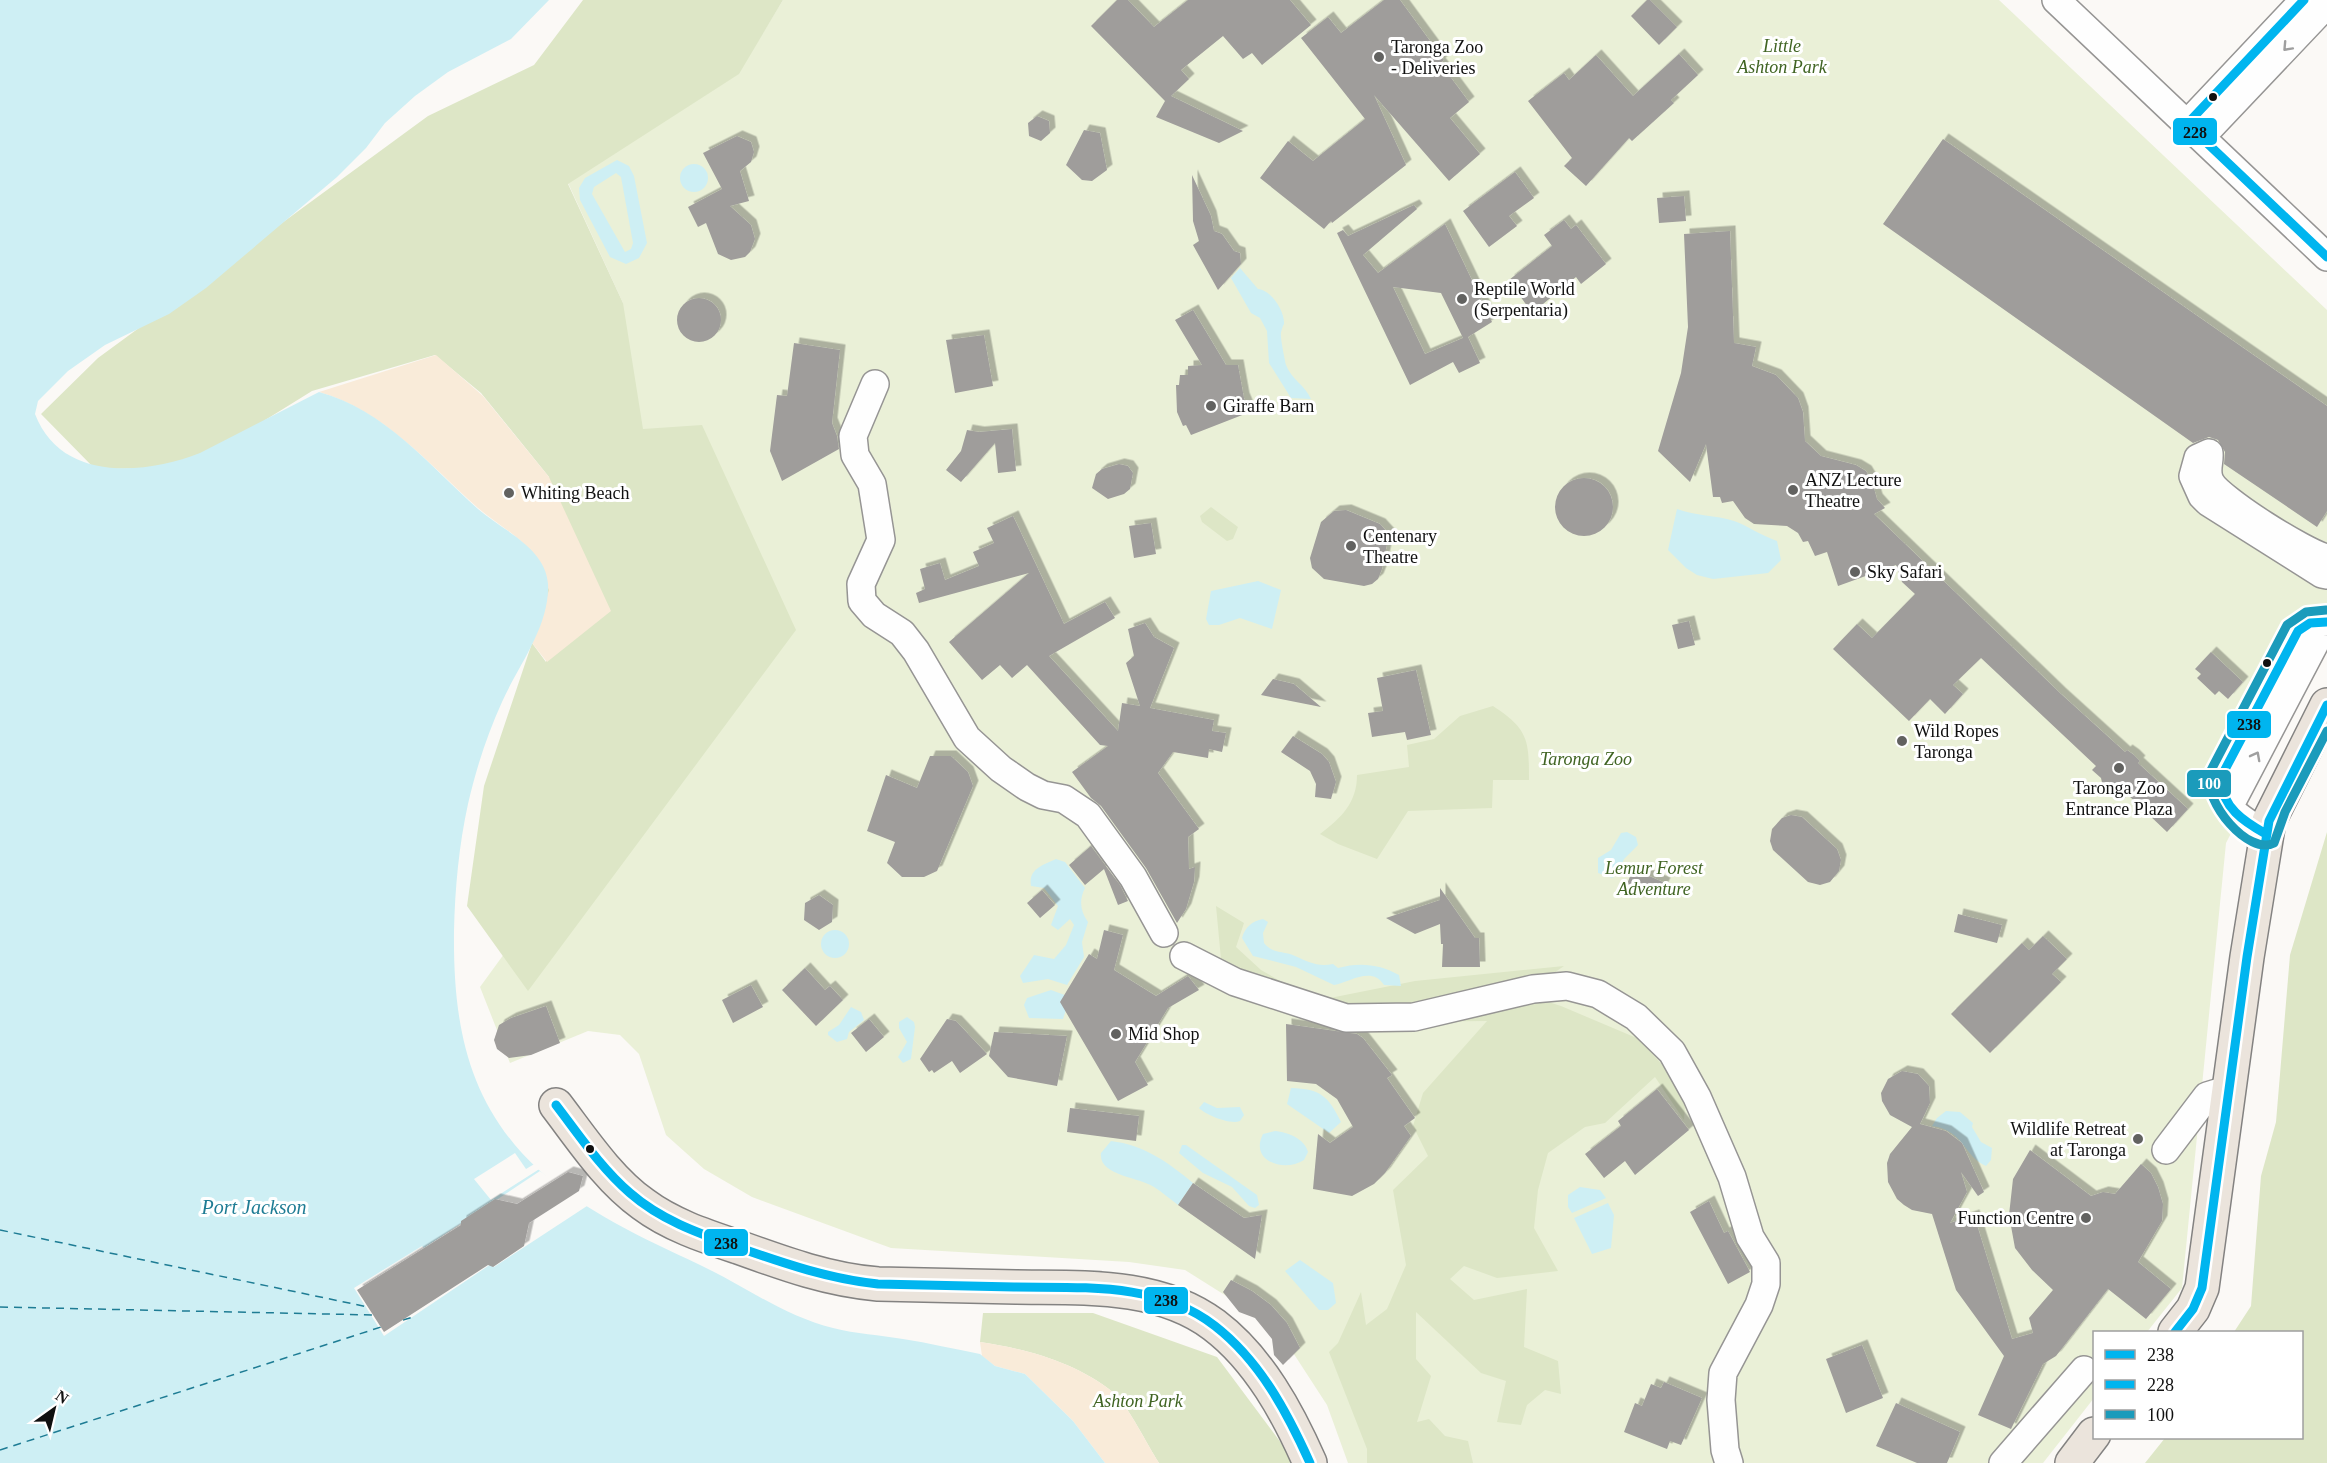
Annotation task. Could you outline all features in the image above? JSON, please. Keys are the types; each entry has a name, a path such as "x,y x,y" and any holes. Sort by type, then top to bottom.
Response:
{"main road":[{"path":"2176,1331 2193,1309 2202,1288 2266,834 2274,807 2327,705"},
{"path":"556,1105 621,1185 642,1204 689,1230 812,1273 847,1281 878,1284 1103,1289 1162,1299 1189,1311 1213,1324 1235,1343 1265,1379 1310,1463"},
{"path":"2072,1463 2093,1435"}],"street":[{"path":"2056,0 2327,257"},
{"path":"2194,131 2304,0"},
{"path":"2194,131 2327,4"},
{"path":"875,384 853,436 855,455 872,484 881,540 861,584 862,601 874,615 902,633 916,651 967,738 1001,769 1027,788 1043,795 1064,799 1088,815 1133,877 1164,933"},
{"path":"2327,558 2310,552 2228,500 2210,483 2207,473 2209,453 2198,458 2193,476 2202,496 2208,502 2327,575"},
{"path":"2228,500 2259,506 2277,514 2327,547"},
{"path":"2266,834 2229,807 2327,622"},
{"path":"1184,956 1235,982 1346,1018 1414,1017 1533,989 1566,986 1598,994 1636,1017 1672,1052 1697,1097 1732,1177 1750,1238 1766,1263 1766,1284 1759,1305 1723,1372 1721,1400 1728,1463"},
{"path":"2166,1150 2207,1096 2230,1089"},
{"path":"2003,1463 2084,1370"}],"green space":[{"path":"583,0 783,0 739,74 568,184 623,303 643,429 702,425 796,630 528,991 467,906 484,786 532,643 546,662 549,477 481,393 435,355 312,391 188,468 95,469 41,414 98,358 428,116 534,65"},
{"name":"Taronga Zoo","path":"783,0 1999,0 2327,310 2327,648 2226,843 2182,1288 2148,1331 2093,1331 2093,1399 2043,1463 1348,1463 1327,1405 1277,1328 1185,1270 1129,1262 891,1248 752,1197 704,1169 666,1135 639,1054 620,1035 588,1031 510,1063 480,987 520,932 614,384 623,303 568,183 738,74"},
{"path":"1211,507 1238,527 1233,539 1227,541 1202,522 1200,516"},
{"path":"1493,706 1505,714 1524,736 1527,745 1529,780 1493,780 1492,808 1408,811 1377,859 1338,844 1320,834 1341,816 1351,802 1357,775 1409,767 1407,745 1434,739 1460,716"},
{"path":"2327,832 2327,1463 2145,1463 2164,1439 2303,1439 2303,1331 2235,1331 2251,1306 2261,1176 2276,1122 2290,955"},
{"path":"1216,906 1244,923 1236,947 1261,970 1315,1001 1415,981 1564,966 1523,994 1561,1006 1639,1039 1666,1069 1685,1105 1684,1120 1655,1077 1605,1123 1585,1127 1548,1153 1538,1190 1534,1228 1558,1271 1497,1278 1464,1266 1450,1279 1474,1300 1527,1289 1524,1347 1558,1361 1561,1394 1545,1390 1527,1405 1521,1425 1497,1422 1506,1381 1481,1373 1416,1312 1416,1359 1431,1376 1417,1422 1429,1419 1445,1436 1468,1441 1473,1463 1367,1463 1367,1449 1329,1352 1338,1343 1361,1292 1366,1325 1387,1309 1406,1265 1393,1190 1428,1156 1413,1126 1423,1093 1487,1021 1392,1022 1254,999 1221,959"},
{"name":"Ashton Park","path":"983,1313 1093,1313 1217,1357 1296,1463 1159,1463 1131,1416 1114,1393 1084,1373 1050,1358 980,1342"}],"sand":[{"name":"Whiting Beach","path":"436,355 483,396 549,477 611,611 547,662 532,643 549,590 529,549 478,508 424,457 385,425 342,400 319,392"},
{"path":"980,1342 1050,1358 1099,1382 1114,1393 1125,1406 1159,1463 1105,1463 1073,1421 1025,1374 995,1366 982,1356"}],"water":[{"name":"Port Jackson","path":"0,0 549,0 511,39 448,72 415,96 385,123 366,148 337,177 206,288 169,314 105,345 68,371 38,401 35,414 47,436 64,452 84,462 106,467 130,468 154,466 200,453 319,392 365,411 385,425 478,509 531,550 540,560 548,584 544,615 532,645 497,714 478,765 462,835 455,899 454,965 461,1030 480,1090 495,1118 515,1145 539,1170 576,1199 615,1223 715,1272 781,1308 815,1323 842,1330 980,1354 995,1366 1025,1374 1073,1421 1105,1463 0,1463"},
{"path":"617,160 629,166 634,176 647,243 639,258 626,264 610,257 580,200 579,188 585,178","holes":["616,173 621,177 633,243 631,249 625,252 592,194 594,187"]},
{"path":"694,164 704,168 708,178 704,188 694,192 684,188 680,178 684,168"},
{"path":"1240,268 1258,289 1268,293 1280,307 1284,319 1281,335 1286,365 1311,399 1291,398 1269,363 1267,331 1260,318 1251,313 1231,278"},
{"path":"1677,509 1734,521 1777,541 1781,560 1768,573 1713,579 1697,575 1686,568 1668,550"},
{"path":"1258,581 1281,590 1272,629 1240,618 1219,625 1209,625 1206,619 1211,591"},
{"path":"1627,832 1636,837 1638,845 1624,859 1618,874 1612,878 1598,873 1598,858 1611,850 1621,833"},
{"path":"1056,859 1065,862 1085,888 1081,901 1083,914 1088,922 1082,942 1084,957 1067,985 1048,979 1023,983 1020,976 1034,955 1054,959 1066,945 1074,925 1070,919 1058,930 1051,925 1058,906 1044,888 1031,886 1034,872"},
{"path":"1263,919 1268,922 1263,933 1264,943 1275,951 1291,954 1313,963 1333,964 1338,968 1354,965 1377,966 1399,975 1401,986 1384,985 1373,976 1360,977 1334,985 1296,967 1253,956 1242,938 1250,925"},
{"path":"835,930 845,934 849,944 845,954 835,958 825,954 821,944 825,934"},
{"path":"1051,990 1070,997 1063,1019 1029,1018 1024,1005 1027,998"},
{"path":"851,1007 861,1012 864,1020 849,1032 847,1039 837,1042 828,1035 828,1032 839,1025"},
{"path":"907,1017 914,1022 915,1027 911,1059 903,1063 898,1057 907,1042 899,1028 899,1022"},
{"path":"1291,1088 1317,1092 1332,1106 1341,1122 1329,1133 1287,1104"},
{"path":"1204,1102 1217,1108 1240,1107 1244,1115 1240,1121 1236,1122 1218,1119 1199,1108"},
{"path":"1946,1111 1960,1112 1973,1123 1972,1127 1981,1142 1992,1148 1991,1160 1986,1166 1973,1157 1951,1133 1943,1128 1932,1126 1937,1118"},
{"path":"1275,1131 1290,1135 1303,1143 1308,1152 1304,1160 1296,1164 1279,1165 1265,1158 1260,1143 1263,1134"},
{"path":"1111,1141 1134,1146 1155,1156 1193,1183 1178,1205 1154,1187 1106,1167 1101,1153"},
{"path":"1182,1145 1186,1145 1257,1195 1259,1205 1255,1208 1249,1206 1232,1187 1203,1173 1179,1153"},
{"path":"1580,1187 1600,1190 1606,1198 1572,1213 1568,1207 1568,1195"},
{"path":"1608,1203 1614,1215 1611,1248 1592,1254 1574,1218"},
{"path":"1300,1260 1333,1283 1336,1303 1328,1310 1319,1310 1285,1271"}],"pier":[{"path":"515,1153 526,1169 536,1163 541,1168 491,1200 474,1179"},
{"path":"540,1171 587,1206 494,1267 491,1264 384,1336 354,1288 422,1246 424,1248"}],"building":[{"path":"1117,0 1128,0 1154,27 1188,0 1290,0 1311,25 1262,65 1252,53 1243,59 1223,36 1181,70 1189,79 1171,96 1243,131 1219,143 1156,117 1165,101 1091,26"},
{"path":"1384,0 1400,0 1444,60 1440,63 1469,102 1450,118 1480,154 1449,181 1374,95 1406,165 1332,223 1331,221 1324,229 1260,178 1288,141 1313,161 1365,119 1301,38 1328,17 1341,33"},
{"path":"1647,0 1650,0 1677,27 1659,45 1631,16"},
{"path":"1679,54 1698,75 1671,100 1674,103 1632,141 1629,138 1586,186 1564,166 1572,158 1528,101 1564,73 1569,80 1596,55 1633,96"},
{"path":"1037,116 1049,121 1050,133 1041,141 1029,136 1028,123"},
{"path":"1084,130 1100,133 1107,170 1092,181 1082,180 1066,165"},
{"path":"737,136 751,142 754,152 751,162 740,171 749,201 730,206 751,225 755,239 750,252 745,257 731,260 718,254 706,223 698,227 688,207 722,189 703,153"},
{"path":"1943,139 2327,406 2327,511 2317,527 2224,464 2225,452 2218,440 2209,437 2193,443 1883,224"},
{"path":"1515,172 1534,198 1509,216 1517,226 1489,247 1463,211"},
{"path":"1192,175 1211,216 1214,231 1222,234 1234,251 1240,253 1241,264 1218,290 1193,245 1199,241 1193,221"},
{"path":"1684,196 1686,221 1659,223 1657,198"},
{"name":"Reptile World (Serpentaria)","path":"1414,205 1417,209 1363,255 1378,273 1445,224 1492,322 1468,337 1480,363 1459,373 1453,362 1410,385 1337,233 1343,230 1348,236","holes":["1393,287 1441,293 1463,338 1425,354"]},
{"path":"1564,220 1571,229 1576,225 1606,264 1581,284 1576,277 1532,313 1509,280 1552,246 1544,235"},
{"path":"1730,231 1734,343 1756,347 1752,366 1776,375 1798,398 1803,412 1805,441 1821,456 1856,465 1866,471 1872,481 1877,499 1885,508 1874,514 2061,694 2125,752 2127,750 2134,755 2140,761 2138,763 2188,809 2167,832 2128,795 2124,799 2103,787 2101,778 2092,770 2096,766 1981,658 1953,685 1963,694 1945,714 1930,699 1909,721 1833,649 1857,624 1872,638 1915,594 1902,582 1896,565 1838,586 1827,552 1815,556 1808,541 1803,542 1798,533 1787,526 1754,524 1745,518 1733,501 1722,503 1720,497 1713,497 1706,444 1690,482 1658,451 1681,373 1688,327 1684,234"},
{"path":"699,298 714,305 721,320 714,335 699,342 684,335 677,320 684,305"},
{"name":"Giraffe Barn","path":"1193,310 1226,365 1238,365 1244,398 1250,412 1191,435 1186,425 1183,426 1177,412 1176,385 1179,385 1180,375 1188,375 1188,366 1202,365 1175,320"},
{"path":"984,335 993,386 955,393 946,340"},
{"path":"794,343 840,350 832,423 839,449 782,481 770,451 777,395 787,396"},
{"path":"1012,429 1016,471 998,473 995,443 961,482 946,470 961,451 967,430 979,432"},
{"path":"1119,464 1128,466 1133,473 1130,489 1124,494 1108,499 1092,488 1096,474 1102,469"},
{"path":"1578,478 1590,478 1605,486 1613,501 1613,513 1605,528 1590,536 1578,536 1563,528 1555,513 1555,501 1563,486"},
{"name":"Centenary Theatre","path":"1346,510 1380,524 1389,534 1382,569 1378,579 1372,584 1364,586 1324,579 1312,568 1310,558 1321,522 1334,511"},
{"path":"1013,516 1064,624 1105,602 1115,618 1049,656 1118,731 1122,703 1140,706 1126,663 1134,656 1128,629 1145,623 1154,637 1174,648 1150,708 1214,720 1212,731 1226,733 1222,752 1209,749 1208,758 1173,752 1158,773 1199,829 1188,837 1189,869 1195,867 1194,882 1186,909 1177,923 1146,868 1101,806 1091,798 1072,772 1108,746 1100,745 1027,665 1012,678 1000,665 982,680 949,642 1029,573 919,603 916,593 925,589 920,569 940,563 945,580 979,566 973,552 994,543 987,528"},
{"path":"1151,523 1156,554 1134,558 1129,526"},
{"path":"1689,621 1695,645 1678,649 1672,625"},
{"path":"2211,652 2243,682 2228,699 2219,691 2215,695 2197,678 2201,674 2195,669"},
{"path":"1416,670 1431,735 1407,740 1405,732 1372,737 1368,713 1383,711 1377,678"},
{"path":"1273,679 1294,684 1321,707 1261,695"},
{"path":"1293,736 1322,754 1329,762 1336,782 1331,799 1315,797 1316,784 1310,771 1281,752"},
{"path":"930,756 951,756 968,772 973,786 937,871 924,877 902,877 887,863 895,842 867,831 886,775 917,788"},
{"path":"1791,815 1802,817 1837,849 1841,860 1839,871 1830,882 1820,885 1808,882 1773,850 1770,841 1772,829 1782,818"},
{"path":"1091,846 1120,885 1128,901 1118,905 1104,869 1085,885 1069,865"},
{"path":"1633,869 1665,883 1658,898 1627,884"},
{"path":"1440,888 1475,938 1479,938 1480,967 1442,967 1443,944 1441,944 1440,924 1415,934 1386,918 1440,900"},
{"path":"1042,890 1055,905 1040,918 1027,903"},
{"path":"819,895 833,905 832,922 819,930 804,920 805,903"},
{"path":"1958,914 2002,925 1997,943 1954,932"},
{"name":"Mid Shop","path":"1104,930 1123,935 1114,970 1156,996 1188,976 1199,990 1168,1008 1135,1062 1148,1085 1118,1101 1060,1002 1089,954 1097,959"},
{"path":"2043,936 2067,959 2052,974 2061,982 1990,1053 1951,1014 2022,943 2029,950"},
{"path":"805,968 825,990 830,986 843,1000 816,1026 782,990"},
{"path":"751,985 763,1007 733,1023 722,1000"},
{"path":"546,1006 560,1043 531,1055 509,1058 497,1049 494,1040 499,1025 511,1018"},
{"path":"869,1019 884,1037 866,1052 851,1033"},
{"path":"947,1019 956,1021 987,1054 960,1073 952,1061 934,1073 932,1070 929,1072 920,1059"},
{"path":"1286,1024 1357,1034 1363,1038 1392,1075 1387,1078 1415,1118 1404,1126 1411,1136 1385,1173 1374,1184 1352,1196 1313,1189 1318,1134 1330,1143 1353,1127 1337,1099 1316,1084 1287,1081"},
{"path":"994,1032 1067,1036 1057,1086 1008,1077 989,1056"},
{"path":"1902,1071 1918,1074 1929,1086 1930,1103 1920,1124 1946,1131 1962,1143 1984,1192 1978,1196 1961,1172 1967,1192 1950,1223 1974,1215 2012,1339 2033,1333 2029,1318 2053,1290 2032,1270 2015,1248 2009,1215 2013,1179 2030,1150 2091,1196 2103,1192 2115,1194 2141,1164 2151,1173 2158,1187 2163,1204 2162,1221 2138,1262 2171,1289 2146,1319 2108,1289 2056,1356 2043,1364 2011,1429 1978,1415 2004,1356 1956,1290 1932,1214 1912,1210 1904,1205 1897,1199 1888,1182 1887,1163 1890,1154 1912,1127 1890,1115 1882,1101 1881,1093 1888,1079"},
{"path":"1657,1089 1689,1130 1635,1175 1625,1161 1604,1178 1585,1154 1621,1126 1618,1121"},
{"path":"1070,1108 1139,1116 1136,1141 1067,1132"},
{"path":"568,1172 583,1176 579,1191 529,1223 524,1246 493,1267 488,1265 384,1332 357,1290 461,1225 461,1221 495,1199 517,1204"},
{"path":"1193,1183 1244,1218 1262,1215 1255,1259 1178,1205"},
{"path":"1709,1201 1724,1233 1728,1231 1750,1272 1728,1284 1690,1212"},
{"path":"1231,1280 1252,1291 1271,1305 1287,1323 1300,1348 1283,1365 1274,1355 1272,1339 1255,1318 1239,1312 1223,1292"},
{"path":"1862,1345 1883,1398 1846,1413 1826,1359"},
{"path":"1664,1382 1702,1398 1681,1445 1670,1441 1667,1449 1624,1432 1635,1403 1642,1406 1651,1384 1661,1388"},
{"path":"1896,1403 1960,1432 1947,1463 1917,1463 1876,1446"}],"ferry route":[{"path":"0,1230 368,1307"},
{"path":"0,1307 374,1315"},
{"path":"403,1320 413,1317"},
{"path":"0,1450 381,1327"}],"transit line":[{"name":"228","path":"2304,0 2187,124 2327,257"},
{"name":"100","path":"2326,610 2306,612 2287,625 2209,774 2209,786 2213,798 2230,824 2252,842 2264,845 2274,843 2285,812 2327,731"},
{"name":"238","path":"2266,834 2242,819 2230,806 2225,798 2220,779 2298,631 2310,623 2327,622"},
{"name":"238","path":"2176,1331 2193,1309 2202,1288 2247,957 2269,821 2327,705"},
{"name":"238","path":"556,1105 609,1173 642,1203 682,1226 774,1260 825,1275 878,1284 1093,1288 1119,1290 1170,1301 1215,1326 1246,1355 1282,1406 1310,1463"}],"place":[{"name":"Taronga Zoo - Deliveries","path":"1379,57"},
{"name":"Reptile World (Serpentaria)","path":"1462,299"},
{"name":"Giraffe Barn","path":"1211,406"},
{"name":"ANZ Lecture Theatre","path":"1793,490"},
{"name":"Whiting Beach","path":"509,493"},
{"name":"Centenary Theatre","path":"1351,546"},
{"name":"Sky Safari","path":"1855,572"},
{"name":"Wild Ropes Taronga","path":"1902,741"},
{"name":"Taronga Zoo Entrance Plaza","path":"2119,768"},
{"name":"Mid Shop","path":"1116,1034"},
{"name":"Wildlife Retreat at Taronga","path":"2138,1139"},
{"name":"Function Centre","path":"2086,1218"}],"park label":[{"name":"Little Ashton Park","path":"1782,56"},
{"name":"Lemur Forest Adventure","path":"1654,878"}]}
